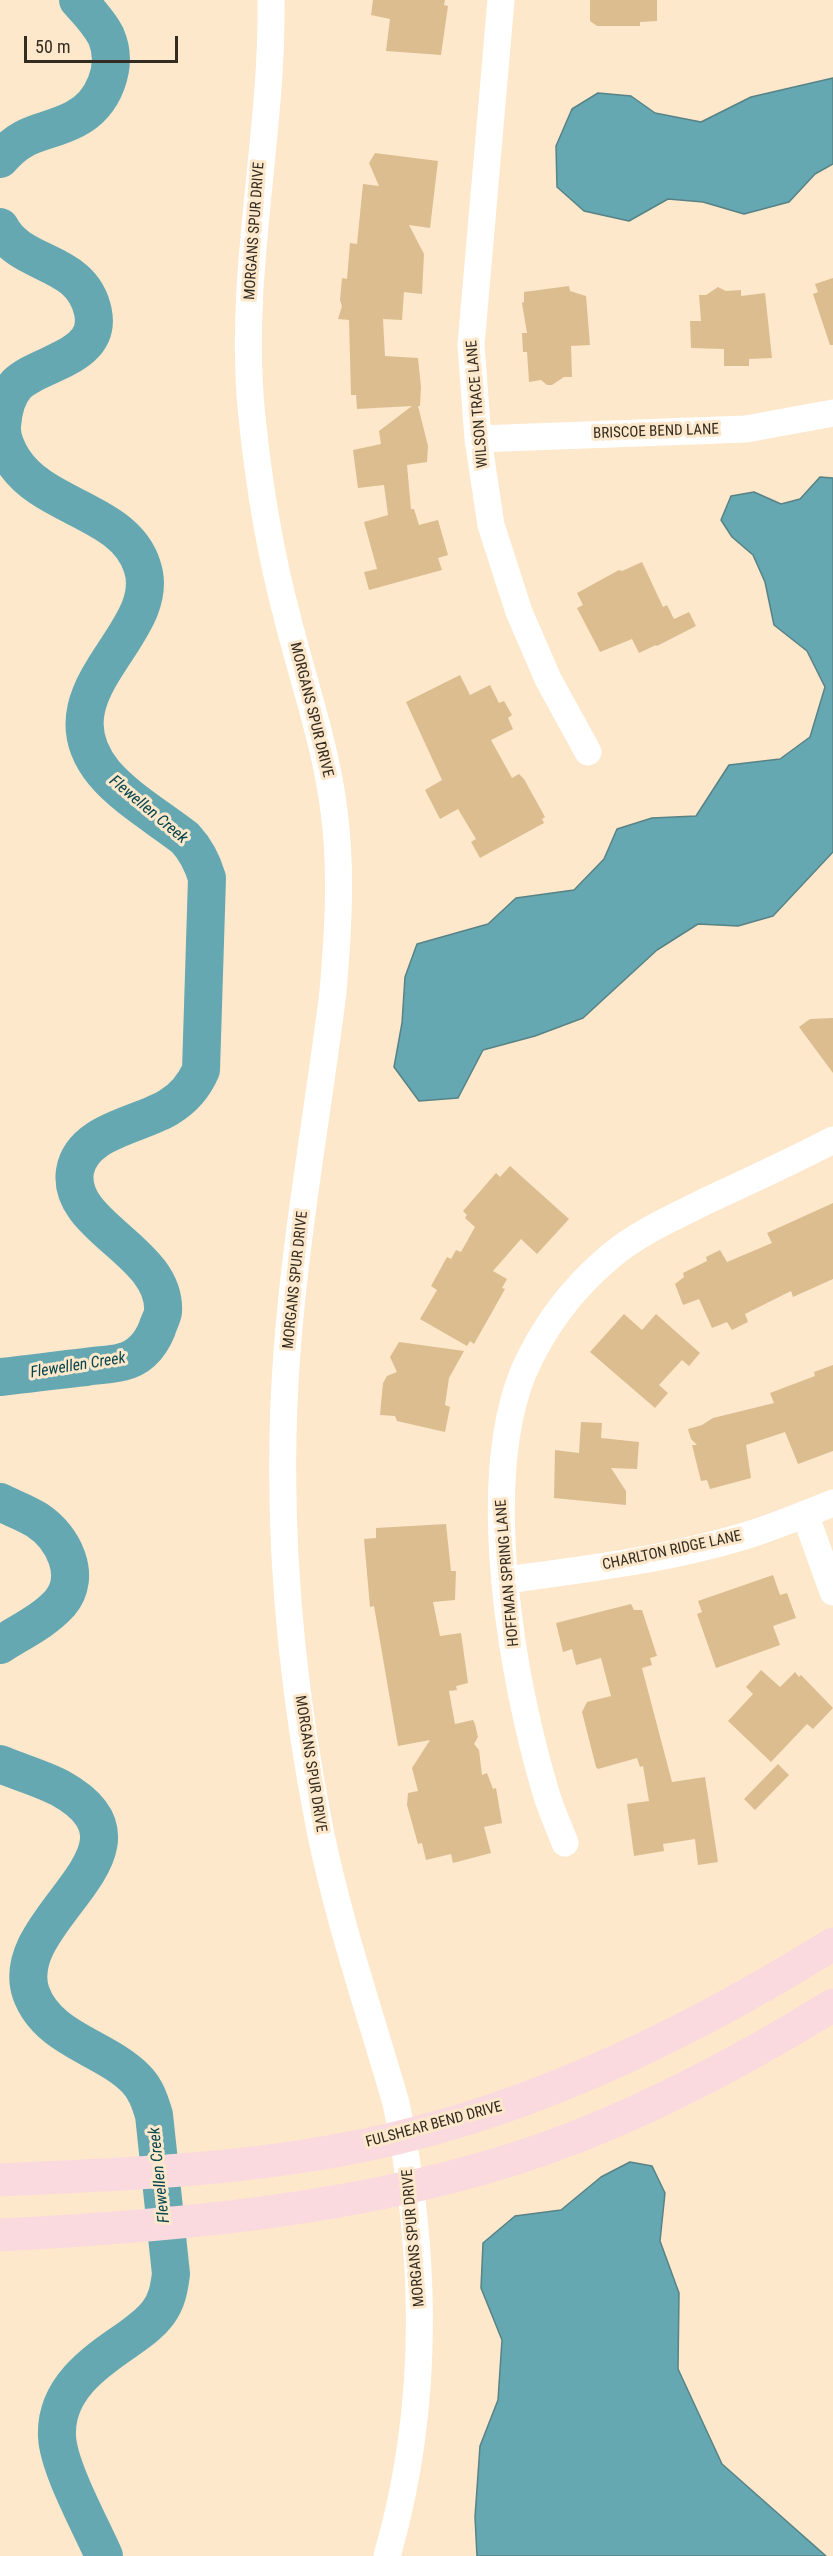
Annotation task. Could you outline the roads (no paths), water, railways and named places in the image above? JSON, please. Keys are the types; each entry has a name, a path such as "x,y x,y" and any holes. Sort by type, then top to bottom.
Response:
{"main road":[{"name":"FULSHEAR BEND DRIVE","path":"0,2180 92,2176 236,2165 335,2151 403,2136 499,2108 605,2066 703,2020 833,1944"},
{"path":"0,2235 98,2230 243,2216 410,2185 541,2150 631,2113 728,2066 833,2005"}],"street":[{"name":"MORGANS SPUR DRIVE","path":"271,0 267,84 251,276 248,344 251,413 259,487 271,552 325,753 339,864 338,933 333,992 287,1352 284,1474 289,1612 303,1733 320,1832 335,1895 396,2103 410,2185 421,2305 419,2384 410,2449 387,2556"},
{"name":"WILSON TRACE LANE","path":"501,0 471,345 478,439 491,525 519,612 548,679 588,752"},
{"name":"BRISCOE BEND LANE","path":"478,439 746,429 833,413"},
{"name":"HOFFMAN SPRING LANE","path":"565,1843 546,1794 534,1744 514,1651 506,1580 501,1486 507,1427 523,1374 548,1324 578,1287 613,1254 667,1220 833,1140"},
{"name":"CHARLTON RIDGE LANE","path":"506,1580 627,1563 686,1551 750,1534 833,1503"},
{"path":"805,1514 833,1592"}],"water":[{"path":"833,78 833,164 815,174 789,202 744,214 703,202 668,199 629,221 584,211 557,187 556,146 572,109 598,93 631,96 655,113 701,122 751,97"},
{"path":"820,477 833,478 833,852 773,916 738,926 698,924 657,950 583,1018 535,1036 483,1050 458,1098 419,1101 394,1067 402,1023 405,977 417,944 488,924 516,898 574,890 604,859 617,829 652,818 696,816 729,765 780,759 810,737 825,687 807,651 774,625 765,582 753,555 732,537 721,520 731,496 754,492 781,504 800,499"},
{"path":"630,2162 652,2166 665,2193 660,2241 679,2293 678,2369 722,2464 826,2556 477,2556 475,2517 480,2446 498,2400 502,2340 481,2288 483,2243 515,2216 561,2210 601,2177"}],"waterway":[{"name":"Flewellen Creek","path":"0,159 9,149 27,137 75,119 94,104 101,94 110,71 110,48 100,26 78,0"},
{"name":"Flewellen Creek","path":"0,227 22,250 64,272 77,282 87,295 93,312 93,327 88,340 79,349 27,376 14,388 6,404 3,420 2,435 7,448 13,460 27,476 44,489 119,533 133,547 142,566 145,591 137,616 93,689 85,716 87,743 104,773 112,782 185,838 198,856 207,878 201,1070 188,1091 179,1100 157,1113 100,1137 80,1157 75,1171 76,1191 86,1208 100,1224 135,1255 150,1272 160,1291 163,1312 157,1329 143,1350 134,1358 122,1362 0,1377"},
{"name":"Flewellen Creek","path":"0,1502 37,1520 46,1527 62,1547 70,1569 67,1592 60,1603 39,1621 0,1645"},
{"name":"Flewellen Creek","path":"0,1764 60,1788 90,1812 99,1836 93,1860 78,1886 40,1938 29,1965 31,1993 39,2009 50,2022 78,2042 123,2068 136,2079 145,2091 154,2115 171,2274 167,2295 164,2304 151,2321 101,2358 78,2379 62,2405 58,2420 57,2436 63,2464 104,2556"}]}
